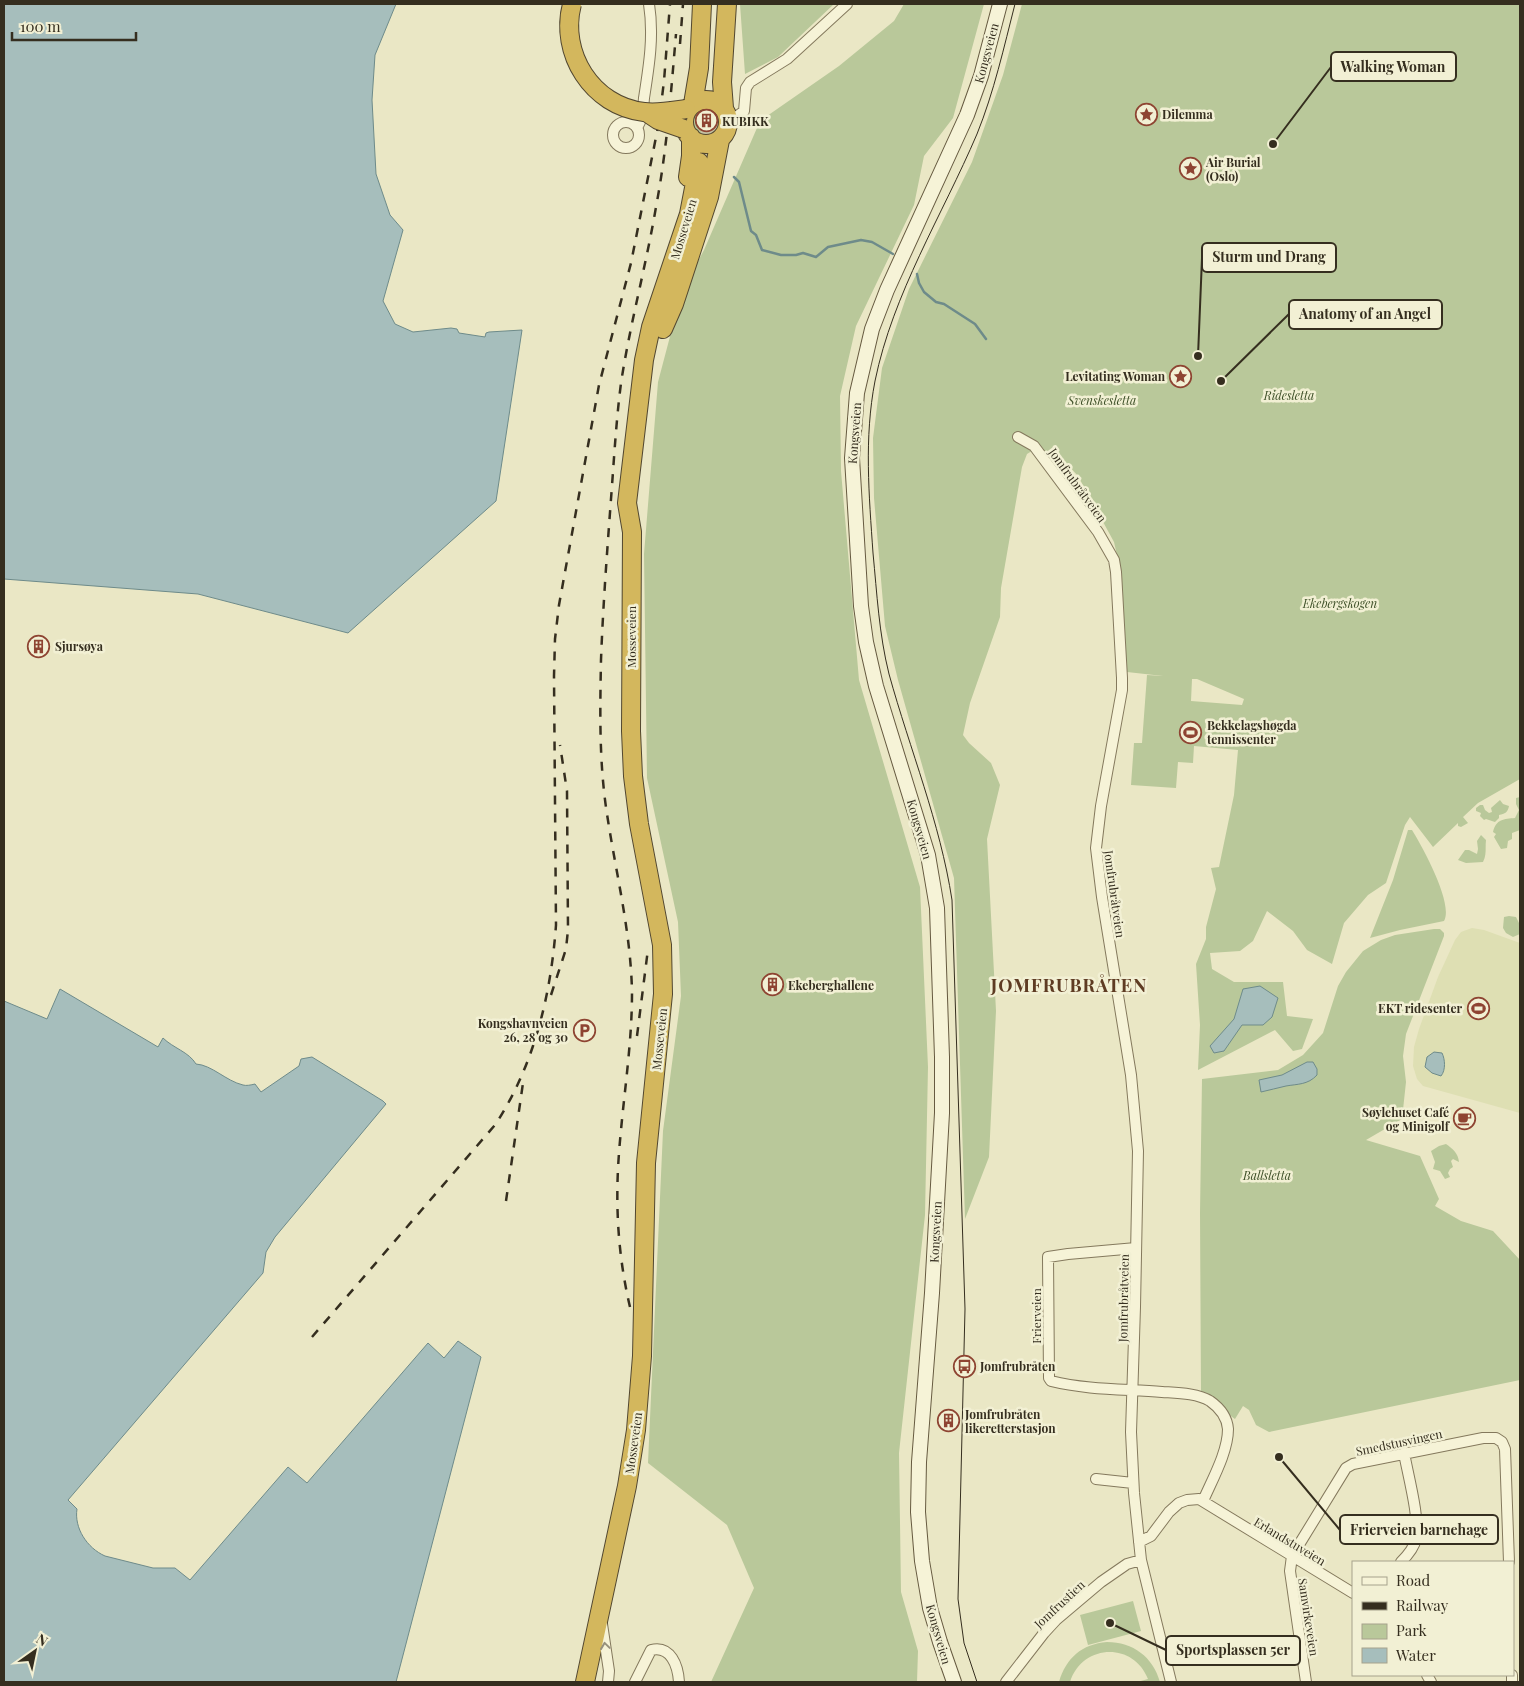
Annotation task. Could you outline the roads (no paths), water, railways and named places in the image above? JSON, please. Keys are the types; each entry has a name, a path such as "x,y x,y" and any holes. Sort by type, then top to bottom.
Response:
{"highway":[{"path":"572,4 569,23 574,57 580,70 592,86 604,96 624,107 645,105 689,107 698,101 709,99 720,104 726,113"},
{"path":"657,328 656,295 672,245 687,184 691,156 684,119 699,68 702,4"},
{"path":"711,4 710,90 718,4"},
{"path":"657,328 674,304 709,197 720,140 728,128 722,82 727,4"},
{"path":"645,105 658,120 687,132 697,142 705,144 720,140"},
{"name":"Mosseveien","path":"585,1682 632,1459 639,1400 642,1356 646,1163 663,994 663,957 660,934 639,824 633,776 631,731 632,532 638,504 639,480 657,328 667,303 698,203 703,162"},
{"name":"Mosseveien","path":"575,1682 591,1604 614,1546"}],"main road":[{"name":"Kongsveien","path":"954,1682 930,1608 922,1562 918,1512 920,1449 942,1113 937,908 928,855 872,672 866,642 861,606 852,458 857,393 872,329 887,290 967,115 981,76 1000,4"}],"street":[{"path":"637,128 643,118 645,105 651,23 649,4"},
{"path":"726,113 736,117 744,110 746,88 750,82 787,60 847,4"},
{"path":"628,121 637,128 639,136 633,146 626,148 618,146 613,140 612,132 617,124 628,121 645,105"},
{"name":"Jomfrubråtveien","path":"1018,437 1034,446 1098,532 1114,560 1116,572 1122,690 1101,806 1096,848 1102,897 1134,1095 1138,1151 1131,1432 1133,1483 1141,1560 1170,1682"},
{"name":"Frierveien","path":"1133,1390 1076,1385 1051,1381 1049,1378 1048,1257 1136,1248"},
{"path":"1133,1390 1201,1397 1214,1405 1225,1416 1228,1430 1226,1444 1203,1501 1194,1499 1179,1503 1169,1512 1151,1536 1139,1542"},
{"name":"Smedstusvingen","path":"1292,1556 1346,1468 1353,1464 1483,1438 1496,1438 1500,1440 1505,1449 1509,1561"},
{"path":"1402,1561 1416,1540 1415,1513 1404,1454"},
{"path":"1096,1479 1133,1483"},
{"name":"Erlandstuveien","path":"1203,1501 1352,1592"},
{"name":"Samvirkeveien","path":"1292,1556 1290,1571 1306,1682"},
{"name":"Jomfrustien","path":"1006,1682 1056,1620 1101,1582 1126,1564 1141,1560"},
{"name":"Mosseveien","path":"600,1610 609,1671 608,1682"},
{"path":"635,1682 651,1650 658,1649 669,1655 676,1664 679,1682"}],"water":[{"path":"4,4 396,4 375,55 372,100 376,174 390,215 403,230 383,301 395,324 413,332 451,328 457,329 459,333 485,337 486,333 489,332 522,330 496,501 348,633 198,594 4,579"},
{"path":"1260,986 1278,998 1272,1017 1263,1025 1242,1025 1224,1051 1214,1053 1210,1046 1234,1019 1243,989"},
{"path":"60,989 158,1047 163,1038 189,1056 196,1064 208,1067 237,1083 255,1084 261,1092 299,1066 301,1059 312,1057 386,1104 275,1237 266,1252 263,1273 68,1500 77,1509 78,1523 83,1537 87,1543 105,1556 153,1568 175,1568 190,1580 288,1467 307,1483 428,1343 444,1358 458,1341 481,1357 396,1682 4,1682 4,1001 47,1019"},
{"path":"1434,1052 1442,1053 1443,1055 1444,1068 1441,1076 1432,1073 1425,1067 1427,1057"},
{"path":"1307,1062 1313,1062 1317,1069 1317,1075 1310,1081 1261,1092 1259,1080 1282,1075"}],"waterway":[{"path":"734,177 739,182 751,231 756,235 762,250 781,255 803,253 816,257 828,247 861,240 872,242 893,254"},
{"path":"917,274 924,292 936,302 944,304 975,324 986,339"}],"tunnel":[{"path":"706,162 713,90"}],"tram line":[{"path":"977,1682 964,1643 958,1599 965,1309 952,900 940,842 897,702 883,644 873,553 868,445 875,381 883,348 906,286 977,134 994,86 1015,4"}],"railway":[{"path":"312,1337 495,1125 520,1079 530,1054 545,1003 554,951 556,925 554,676 555,639 559,605 599,385 631,263 659,122 670,4"},
{"path":"680,44 683,4"},
{"path":"630,1307 620,1250 617,1192 631,1033 631,970 626,925 604,795 600,698 601,660 616,427 621,383 660,185 676,34"},
{"path":"551,995 566,949 568,930 567,791 560,745"},
{"path":"637,1036 648,949"},
{"path":"506,1201 523,1083"}],"place":[{"name":"Dilemma","path":"1146,114"},
{"name":"KUBIKK","path":"706,121"},
{"name":"Walking Woman","path":"1273,144"},
{"name":"Air Burial (Oslo)","path":"1190,169"},
{"name":"Sturm und Drang","path":"1198,356"},
{"name":"Levitating Woman","path":"1181,376"},
{"name":"Anatomy of an Angel","path":"1221,381"},
{"name":"Sjursøya","path":"39,646"},
{"name":"Bekkelagshøgda tennissenter","path":"1191,732"},
{"name":"Ekeberghallene","path":"772,985"},
{"name":"EKT ridesenter","path":"1478,1008"},
{"name":"Kongshavnveien 26, 28 og 30","path":"584,1030"},
{"name":"Søylehuset Café og Minigolf","path":"1465,1119"},
{"name":"Jomfrubråten","path":"964,1366"},
{"name":"Jomfrubråten likeretterstasjon","path":"949,1421"},
{"name":"Frierveien barnehage","path":"1279,1457"},
{"name":"Sportsplassen 5er","path":"1110,1623"}],"district":[{"name":"JOMFRUBRÅTEN","path":"1069,985"}],"park label":[{"name":"Ridesletta","path":"1289,395"},
{"name":"Svenskesletta","path":"1102,400"},
{"name":"Ekebergskogen","path":"1340,603"},
{"name":"Ballsletta","path":"1267,1175"}]}
